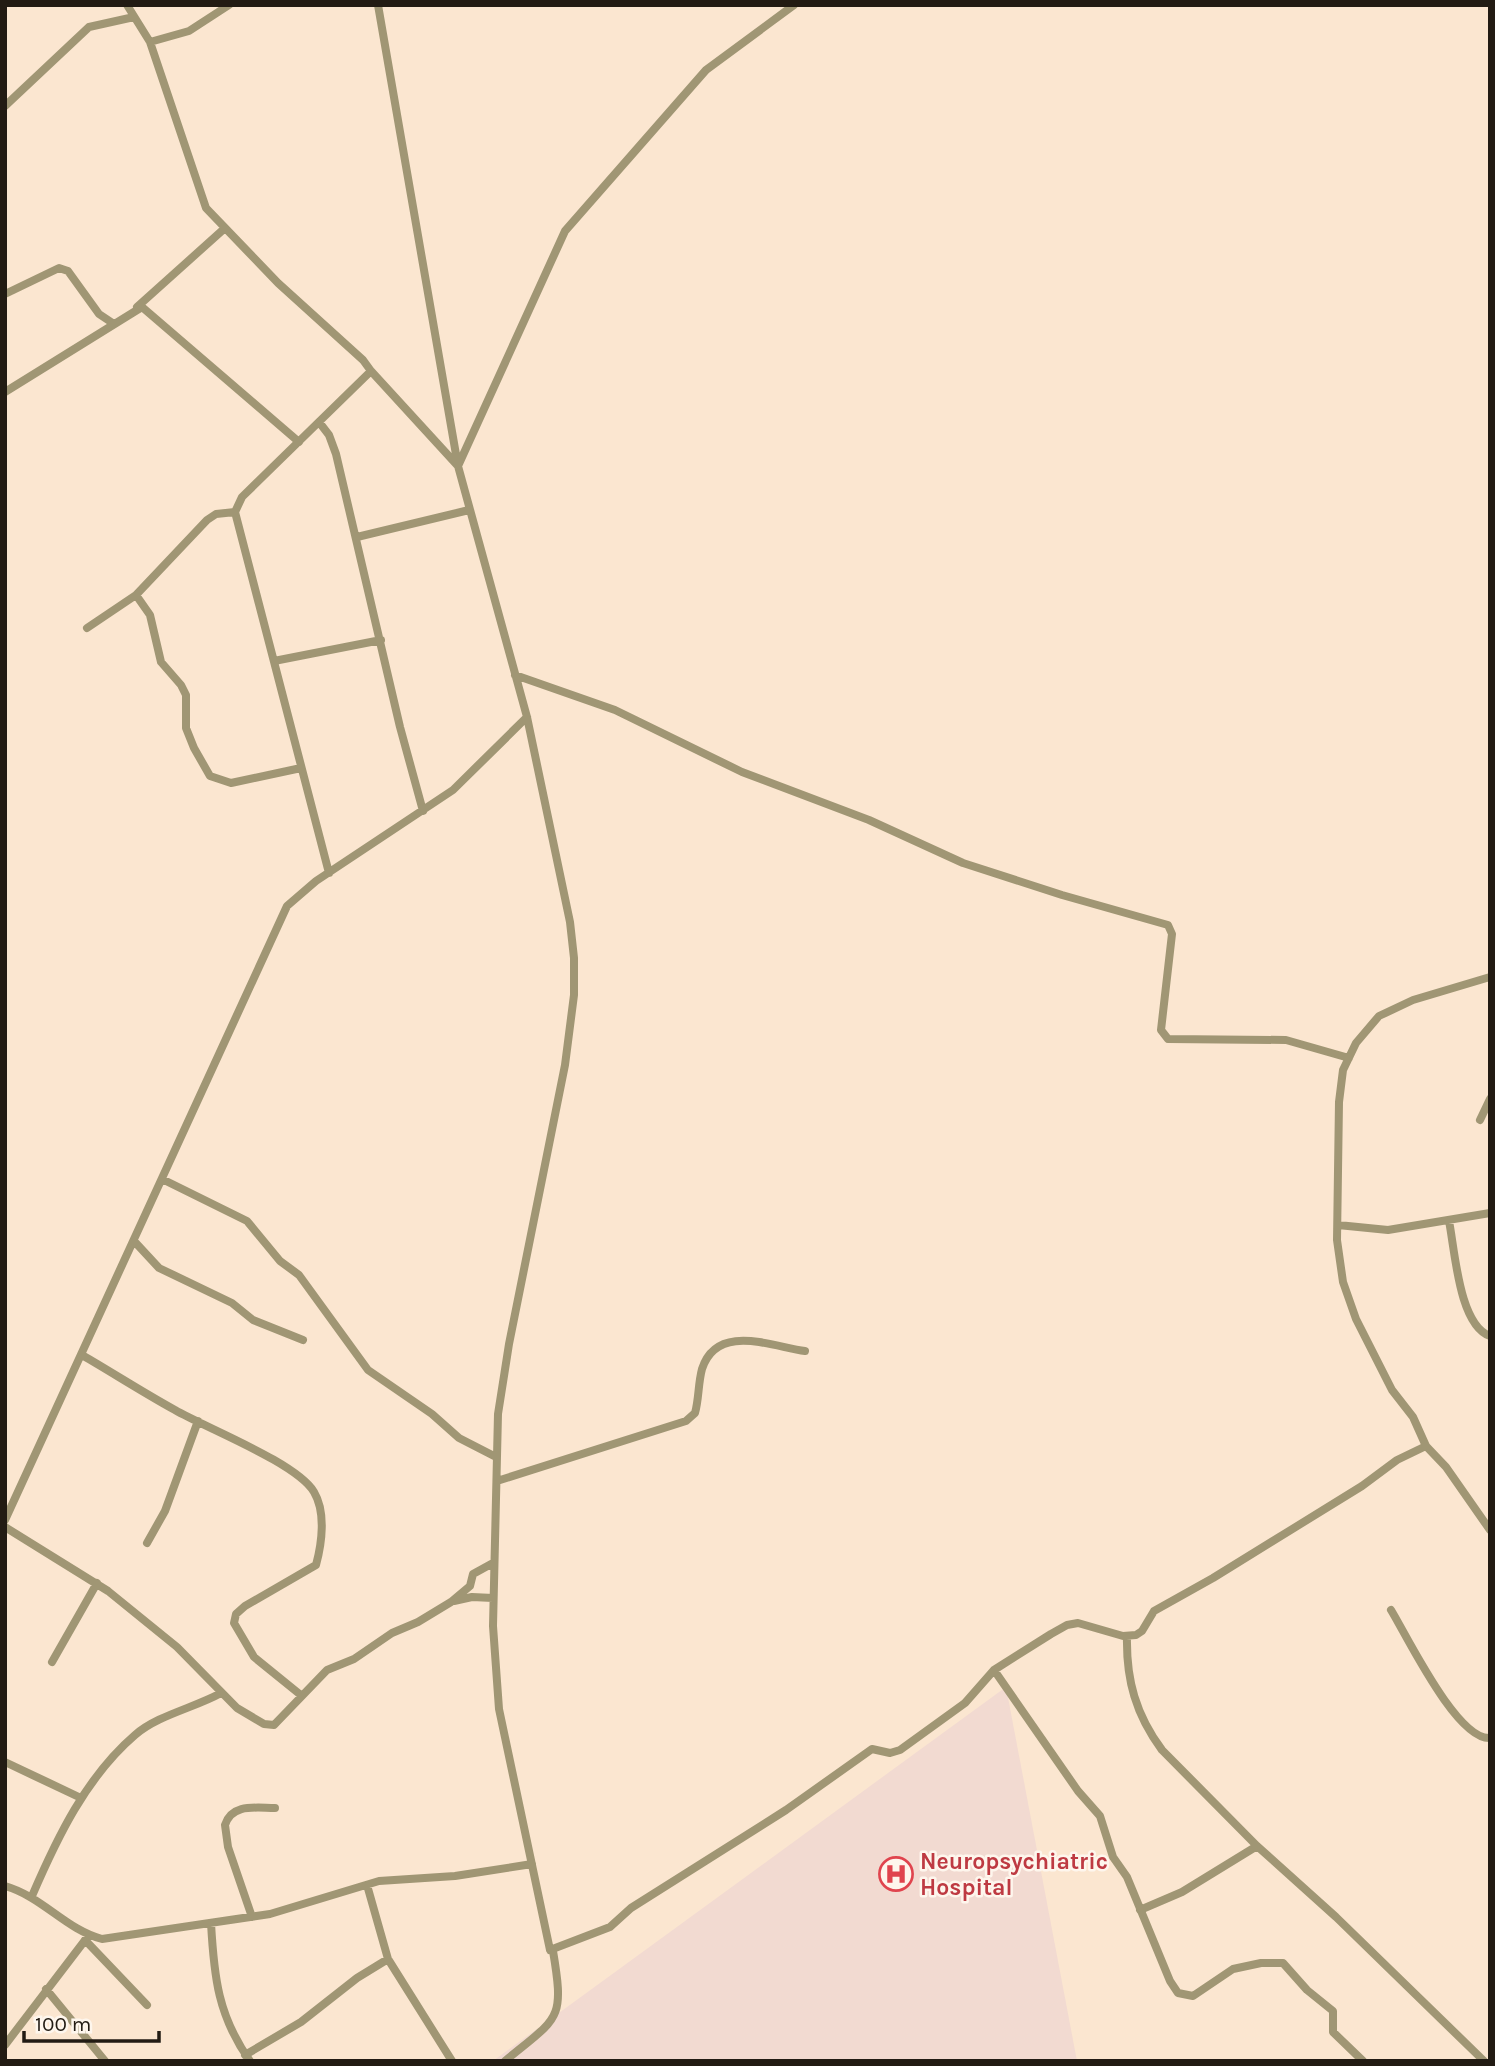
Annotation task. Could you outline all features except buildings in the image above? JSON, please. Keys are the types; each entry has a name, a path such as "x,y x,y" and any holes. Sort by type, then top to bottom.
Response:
{"street":[{"path":"127,5 150,41 206,208 278,283 363,360 370,371 458,466"},
{"path":"150,41 189,31 229,5"},
{"path":"378,5 458,466 527,717 570,922 574,995 565,1065 509,1344 498,1414 493,1563 494,1670 499,1709 560,1991 559,2007 551,2022 505,2061"},
{"path":"458,466 565,231 706,70 794,5"},
{"path":"5,106 89,27 134,17"},
{"path":"5,392 81,348 137,307 225,228"},
{"path":"5,294 59,268 68,271 99,314 114,324"},
{"path":"137,307 147,309 299,442"},
{"path":"329,873 235,512 242,497 370,371"},
{"path":"319,422 329,435 336,454 423,811"},
{"path":"357,537 469,510"},
{"path":"87,628 136,594 207,520 216,514 235,512"},
{"path":"136,594 149,615 161,662 186,695 186,727 210,776 232,783 301,768"},
{"path":"274,661 381,640"},
{"path":"515,675 615,710 742,772 869,820 963,863 1168,925 1172,934 1161,1030 1168,1039 1286,1040 1349,1058"},
{"path":"5,1520 164,1180 287,906 298,894 423,811 475,771 527,717"},
{"path":"1490,977 1413,1000 1379,1016 1356,1043 1343,1070 1339,1102 1338,1225 1343,1282 1356,1320 1392,1390 1413,1417 1426,1446 1486,1516 1490,1530"},
{"path":"1480,1120 1490,1099"},
{"path":"164,1180 247,1221 271,1252 299,1275 368,1370 432,1414 459,1438 496,1457"},
{"path":"1338,1225 1388,1230 1490,1213"},
{"path":"1449,1221 1468,1315 1478,1329 1490,1336"},
{"path":"134,1241 159,1268 232,1303 253,1320 303,1340"},
{"path":"497,1480 686,1421 695,1413 703,1367 714,1350 723,1346 751,1339 805,1351"},
{"path":"82,1355 176,1411 300,1477 313,1490 320,1507 316,1565 245,1606 236,1614 234,1623 254,1657 302,1696"},
{"path":"147,1543 165,1511 198,1421"},
{"path":"550,1950 610,1927 631,1908 786,1810 872,1749 890,1753 900,1750 965,1703 994,1670 1071,1624 1083,1624 1127,1636 1142,1631 1154,1611 1354,1491 1397,1460 1426,1446"},
{"path":"5,1527 97,1583 177,1647 221,1693 251,1718 274,1726 327,1670 354,1659 392,1633 451,1602 470,1586 473,1574 493,1563"},
{"path":"52,1662 97,1583"},
{"path":"451,1602 471,1597 493,1598"},
{"path":"1391,1609 1452,1715 1471,1734 1490,1738"},
{"path":"1127,1636 1130,1688 1149,1732 1178,1770 1336,1917 1483,2060"},
{"path":"994,1670 1078,1791 1100,1816 1113,1857 1127,1877 1178,1993 1193,1997 1242,1966 1283,1963 1307,1990 1334,2011 1333,2032 1363,2061"},
{"path":"32,1896 48,1858 81,1798 111,1759 136,1734 221,1693"},
{"path":"6,1764 81,1798"},
{"path":"253,1917 229,1847 225,1825 235,1812 245,1807 275,1808"},
{"path":"1140,1910 1182,1892 1257,1846"},
{"path":"87,1938 102,1939 253,1917 367,1885 532,1864"},
{"path":"367,1885 388,1959 452,2061"},
{"path":"5,1886 32,1896 87,1938 147,2005"},
{"path":"211,1923 213,1961 223,2015 248,2058 301,2022 357,1978 388,1959"},
{"path":"5,2045 87,1938"},
{"path":"46,1989 105,2061"}],"shaded area":[{"name":"Neuropsychiatric Hospital","path":"1006,1687 1077,2061 493,2061"}],"place":[{"name":"Neuropsychiatric Hospital","path":"896,1874"}]}
